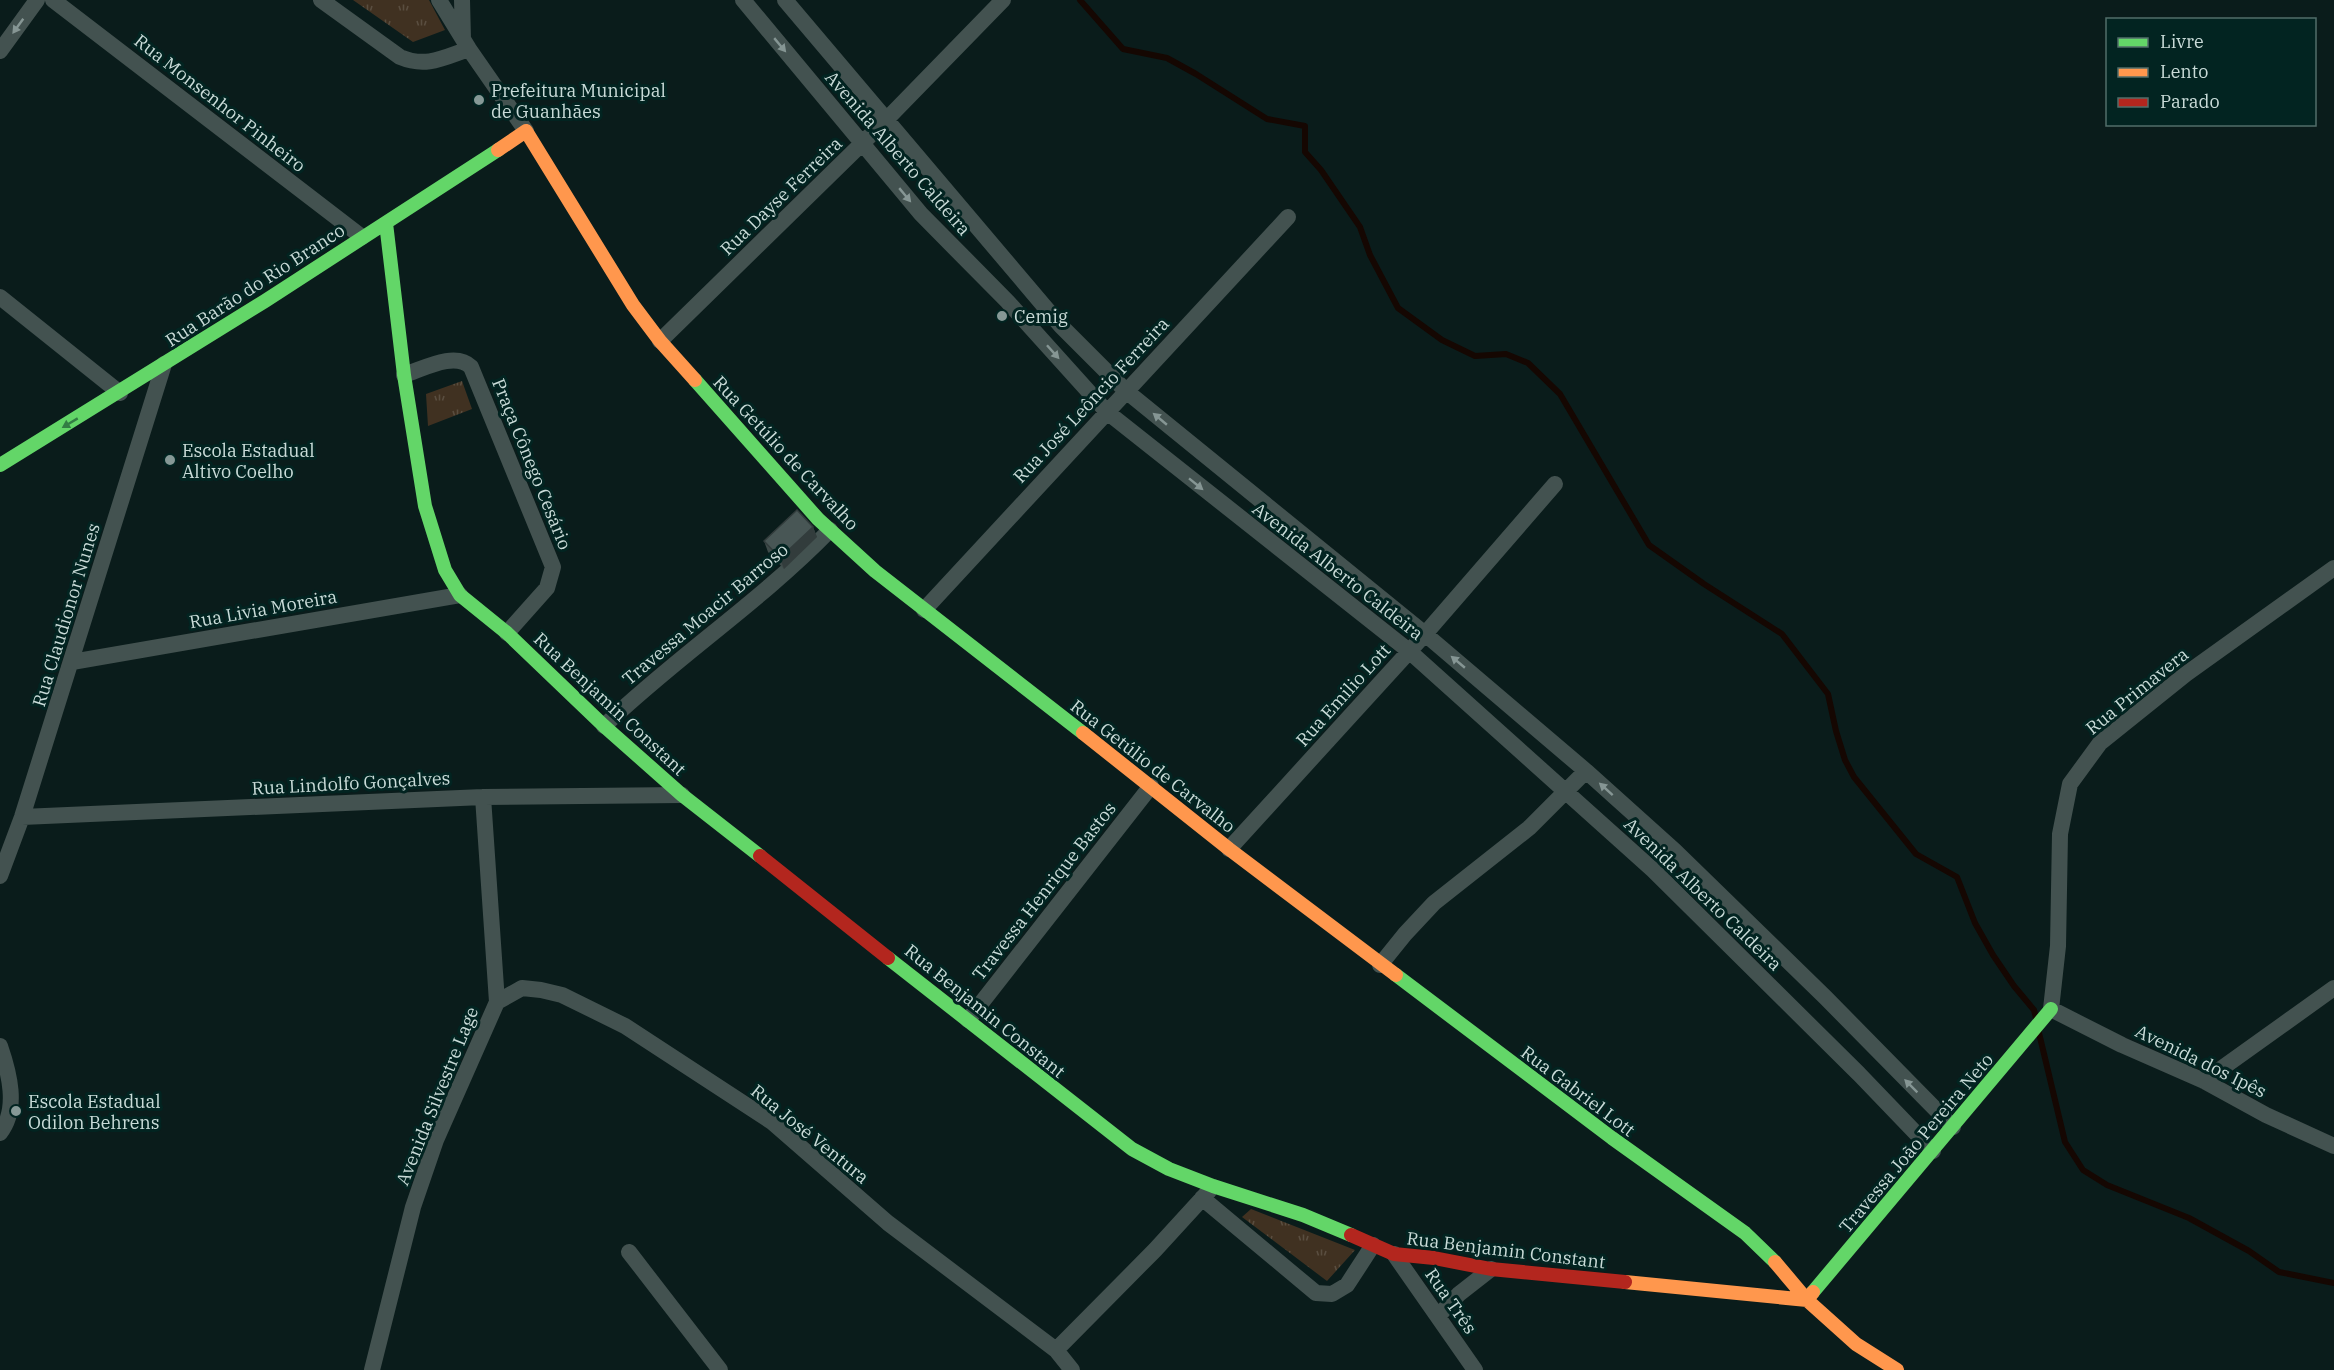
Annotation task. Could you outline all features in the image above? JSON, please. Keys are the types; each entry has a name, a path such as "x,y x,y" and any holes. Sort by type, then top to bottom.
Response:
{"street":[{"path":"0,51 37,0"},
{"name":"Rua Monsenhor Pinheiro","path":"53,0 362,237"},
{"path":"321,0 399,57 414,63 430,62 466,44"},
{"path":"439,0 466,44 526,131"},
{"path":"462,0 466,44"},
{"name":"Avenida Alberto Caldeira","path":"743,0 921,214 1007,301 1107,411 1409,651 1653,870 1859,1074 1933,1151"},
{"name":"Avenida Alberto Caldeira","path":"785,0 1061,326 1126,391 1425,634 1586,771 1675,851 1825,997 1953,1127"},
{"name":"Rua Dayse Ferreira","path":"660,341 862,144 1003,0"},
{"name":"Rua Barão do Rio Branco","path":"0,465 120,393 526,131"},
{"name":"Rua Getúlio de Carvalho","path":"526,131 633,305 660,341 830,530 875,571 1229,849"},
{"name":"Rua José Leôncio Ferreira","path":"924,610 1287,217"},
{"name":"Rua Benjamin Constant","path":"386,223 404,375 425,506 445,570 460,596 507,633 603,726 682,795 1083,1112 1132,1149 1208,1192 1303,1215 1394,1254 1434,1258 1491,1269 1807,1300"},
{"path":"0,297 120,393"},
{"name":"Praça Cônego Cesário","path":"404,375 454,359 465,361 471,367 553,567 547,588 507,633"},
{"name":"Rua Claudionor Nunes","path":"0,876 22,817 72,662 164,364"},
{"name":"Rua Emilio Lott","path":"1229,849 1425,634 1555,484"},
{"name":"Travessa Moacir Barroso","path":"603,726 650,684 782,577 830,530"},
{"name":"Rua Primavera","path":"2049,1011 2058,946 2060,834 2070,784 2100,743 2186,674 2334,568"},
{"name":"Rua Livia Moreira","path":"72,662 460,596"},
{"path":"1380,965 1434,903 1529,828 1586,771"},
{"name":"Travessa Henrique Bastos","path":"968,1020 1151,786"},
{"name":"Rua Lindolfo Gonçalves","path":"22,817 483,797 682,795"},
{"name":"Avenida Silvestre Lage","path":"372,1370 421,1185 436,1140 497,1002 483,797"},
{"name":"Rua Gabriel Lott","path":"1229,849 1612,1138 1746,1233 1770,1256 1807,1300 1856,1344 1897,1370"},
{"name":"Rua José Ventura","path":"497,1002 522,988 541,990 562,995 625,1026 772,1122 888,1223 1056,1350 1072,1370"},
{"path":"2204,1081 2334,988"},
{"name":"Travessa João Pereira Neto","path":"1807,1300 2049,1011"},
{"name":"Avenida dos Ipês","path":"2049,1011 2204,1081 2266,1115 2334,1146"},
{"path":"0,1046 8,1069 11,1106 0,1133"},
{"path":"1056,1350 1155,1250 1208,1192 1316,1293 1332,1294 1347,1285 1373,1245"},
{"path":"629,1252 720,1370"},
{"name":"Rua Três","path":"1394,1254 1475,1370"},
{"path":"1438,1316 1459,1294 1491,1269"}],"green space":[{"path":"353,0 429,0 445,30 413,42"},
{"path":"462,381 472,409 428,426 426,394"},
{"path":"1251,1209 1355,1250 1327,1281 1242,1217"}],"building":[{"path":"797,510 813,527 780,558 764,541"}],"waterway":[{"path":"1080,0 1123,49 1167,58 1267,119 1305,126 1305,152 1321,170 1360,227 1370,255 1398,308 1442,340 1475,356 1506,354 1528,363 1560,394 1649,545 1704,584 1782,634 1828,694 1845,760 1854,777 1916,854 1957,877 1975,923 2014,986 2034,1010 2036,1018"},
{"path":"2039,1033 2065,1142 2083,1170 2107,1185 2189,1218 2249,1251 2279,1272 2334,1283"}],"traffic: fast":[{"path":"0,465 265,301 498,150"},
{"path":"386,223 404,375 425,506 445,570 460,595 507,633 604,726 682,795 760,856"},
{"path":"695,380 818,519 875,571 1083,733"},
{"path":"888,958 1132,1149 1169,1169 1303,1215 1351,1235"},
{"path":"1396,975 1612,1138 1745,1233 1775,1262"},
{"path":"1813,1292 2051,1009"}],"traffic: slow":[{"path":"498,150 526,131 633,305 660,341 695,380"},
{"path":"1083,733 1229,849 1396,975"},
{"path":"1775,1262 1807,1300 1856,1344 1897,1370"},
{"path":"1625,1282 1807,1300 1813,1292"}],"traffic: jam":[{"path":"760,856 888,958"},
{"path":"1351,1235 1394,1254 1434,1258 1491,1269 1625,1282"}],"place":[{"name":"Prefeitura Municipal de Guanhães","path":"479,100"},
{"name":"Cemig","path":"1002,316"},
{"name":"Escola Estadual Altivo Coelho","path":"170,460"},
{"name":"Escola Estadual Odilon Behrens","path":"16,1111"}]}
